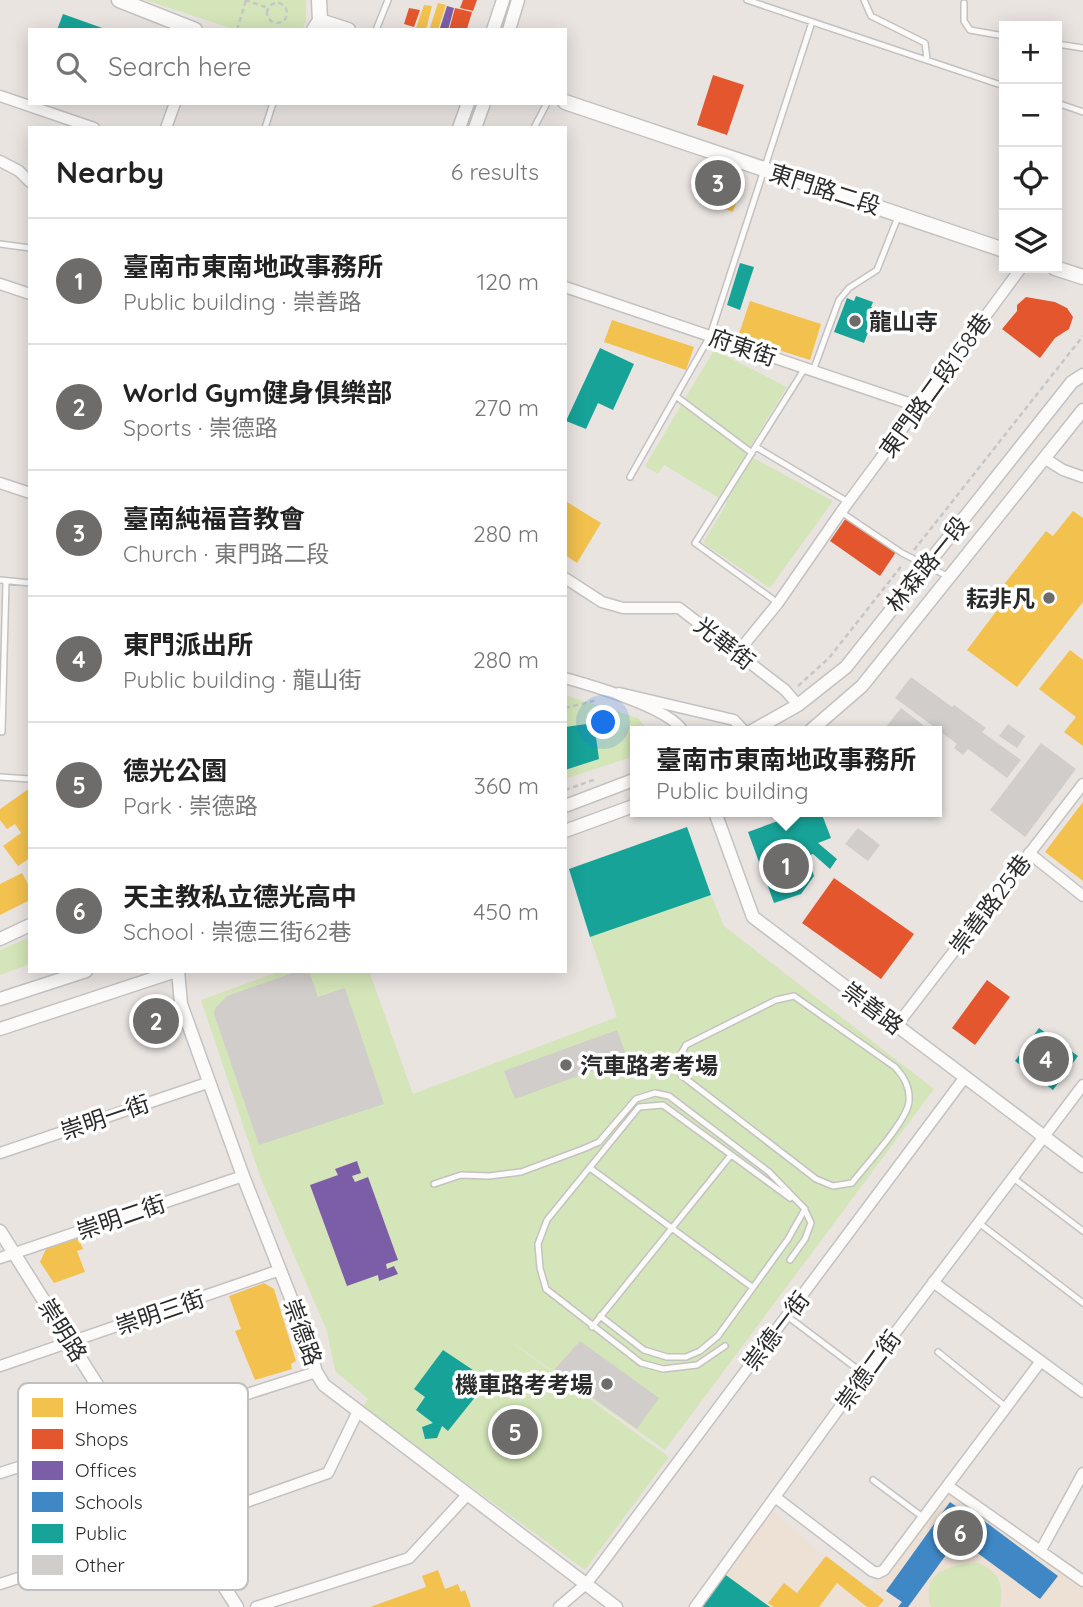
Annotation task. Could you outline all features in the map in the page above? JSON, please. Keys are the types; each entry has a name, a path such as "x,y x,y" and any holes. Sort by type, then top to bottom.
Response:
{"main road":[{"path":"119,0 190,28"},
{"path":"320,0 317,25 336,28"},
{"name":"東門路二段","path":"567,103 999,248"},
{"path":"1062,270 1083,277"}],"street":[{"path":"494,28 503,0"},
{"path":"510,28 518,0"},
{"path":"0,96 88,126"},
{"path":"167,126 174,105"},
{"path":"460,126 467,105"},
{"path":"476,126 483,105"},
{"path":"0,161 19,171 28,180"},
{"name":"東門路二段158巷","path":"738,652 778,603 845,507 1017,273"},
{"path":"0,284 28,293"},
{"name":"府東街","path":"567,288 920,407"},
{"name":"林森路一段","path":"761,726 798,705 846,667 1078,379 1083,365"},
{"name":"林森路一段","path":"816,726 862,686 1083,410"},
{"path":"1044,458 1063,470 1083,477"},
{"path":"0,483 28,491"},
{"name":"光華街","path":"567,579 602,602 623,608 679,608 738,652 798,705"},
{"path":"567,679 619,694 734,720 739,726"},
{"path":"619,694 680,726"},
{"path":"567,805 630,781"},
{"name":"崇善路25巷","path":"897,1026 1083,784"},
{"path":"567,830 630,807"},
{"name":"崇善路","path":"717,817 753,917 1083,1166"},
{"path":"1029,853 1083,896"},
{"path":"0,939 28,926"},
{"path":"0,999 80,973"},
{"path":"0,1029 171,973"},
{"name":"崇德路","path":"177,973 181,1003 243,1176 305,1334 316,1372 324,1385 616,1607"},
{"name":"崇德一街","path":"559,1607 586,1584 965,1077"},
{"name":"崇明一街","path":"0,1153 210,1082"},
{"name":"崇德二街","path":"695,1607 864,1374 1083,1085"},
{"name":"崇明二街","path":"0,1258 243,1176"},
{"name":"崇明路","path":"0,1231 97,1383"},
{"name":"崇明三街","path":"0,1366 280,1270"},
{"path":"933,1282 1083,1392"},
{"path":"775,1497 878,1573 887,1568 1041,1361"},
{"path":"248,1394 316,1372"},
{"path":"248,1501 328,1473 358,1412"},
{"path":"0,1474 18,1468"},
{"path":"1041,1550 1083,1473"},
{"path":"948,1486 1083,1581"},
{"path":"256,1607 409,1558 468,1494"},
{"path":"0,1584 18,1578"},
{"name":"崇明路","path":"226,1590 237,1607"}],"lane":[{"path":"377,28 388,0"},
{"path":"747,0 999,84"},
{"path":"864,0 871,16 925,43 927,60"},
{"path":"964,3 964,21 970,30 999,35"},
{"path":"630,477 710,336 812,22"},
{"path":"1062,45 1083,48"},
{"path":"266,126 271,105"},
{"path":"535,126 546,105"},
{"path":"1062,105 1083,112"},
{"path":"778,603 695,542 809,370 838,300 849,288 877,270 900,214"},
{"path":"0,244 28,248"},
{"path":"677,397 752,453"},
{"path":"756,447 845,507 909,556 949,576"},
{"path":"2,732 3,581 28,583"},
{"path":"0,777 28,779"},
{"path":"794,996 895,1067 906,1079 909,1103 901,1120 852,1183 834,1185 816,1179 700,1090 681,1075 677,1061 686,1045 776,1000 794,996"},
{"path":"434,1184 461,1175 489,1176 521,1172 583,1149 599,1142 636,1099 655,1093 669,1096 769,1172 805,1209 811,1223 805,1239 790,1260"},
{"path":"725,1346 697,1365 663,1369 641,1363 546,1289 540,1269 538,1244 547,1220 639,1107 663,1105 805,1209"},
{"path":"592,1327 732,1155"},
{"path":"590,1168 752,1287"},
{"path":"1012,1177 1083,1231"},
{"path":"600,1316 644,1350 667,1357 686,1357 700,1351 718,1336 788,1239 805,1209"},
{"path":"979,1223 1083,1303"},
{"path":"787,1317 864,1374"},
{"path":"938,1352 1007,1408"},
{"path":"873,1480 924,1518"}],"path":[{"path":"238,28 246,0 269,8"},
{"path":"277,2 284,5 288,10 287,17 283,22 273,23 267,14 269,8 277,2"},
{"path":"788,694 829,657 1083,336"},
{"path":"567,708 597,700"}],"shaded area":[{"path":"946,1493 1083,1587 1083,1607 703,1607 772,1510 867,1595"}],"green space":[{"path":"145,0 306,0 306,21 303,28 230,28"},
{"path":"714,350 787,387 746,454 833,501 770,588 703,543 727,503 664,465 658,474 645,466"},
{"path":"567,696 638,718 644,726 630,726 630,758 567,778"},
{"path":"711,895 724,926 934,1089 665,1450 496,1331 669,1457 585,1570 362,1407 368,1399 335,1371 327,1331 261,1179 201,1000 275,973 370,973 413,1094 617,1017 590,937"},
{"path":"28,938 28,965 0,975 0,950"},
{"path":"979,1563 992,1571 999,1581 1000,1607 931,1607 930,1585 940,1572 958,1565"}],"building: Homes":[{"path":"438,3 446,5 439,28 430,28"},
{"path":"424,5 432,6 426,28 416,28"},
{"path":"712,173 738,181 741,188 733,212 704,202"},
{"path":"750,301 821,324 810,360 738,337"},
{"path":"612,320 694,347 686,370 604,342"},
{"path":"567,502 601,523 577,563 567,556"},
{"path":"1073,511 1083,518 1083,602 1017,687 967,650 1010,593 1002,587 1046,531 1053,536"},
{"path":"1070,650 1083,660 1083,746 1064,732 1076,717 1039,689"},
{"path":"28,789 28,859 18,866 3,846 21,833 15,824 7,829 0,820 0,809"},
{"path":"1083,802 1083,881 1045,852"},
{"path":"22,873 28,884 28,901 0,915 0,884"},
{"path":"78,1238 83,1249 77,1251 85,1272 54,1283 40,1262 46,1249"},
{"path":"264,1283 274,1289 296,1361 291,1364 292,1369 255,1380 235,1331 241,1329 229,1296"},
{"path":"826,1556 884,1600 878,1607 867,1607 837,1583 819,1607 774,1607 768,1603 784,1583 797,1593"},
{"path":"438,1570 445,1589 458,1584 461,1592 465,1590 471,1607 370,1607 426,1587 422,1576"}],"building: Shops":[{"path":"463,0 477,0 473,11 460,8"},
{"path":"409,8 420,10 414,27 404,24"},
{"path":"455,8 472,12 467,28 450,28"},
{"path":"713,75 744,85 727,135 697,125"},
{"path":"1026,297 1055,302 1067,308 1073,317 1069,329 1055,338 1040,358 1002,329 1017,311 1017,305"},
{"path":"846,518 896,552 880,576 830,541"},
{"path":"834,878 914,934 881,979 802,923"},
{"path":"987,980 1010,997 975,1045 952,1028"}],"building: Offices":[{"path":"447,6 454,8 449,28 440,28"},
{"path":"357,1161 361,1173 352,1176 355,1182 368,1177 398,1260 386,1264 387,1269 394,1266 398,1274 379,1281 378,1275 347,1286 310,1185 338,1175 335,1169"}],"building: Schools":[{"path":"950,1502 973,1518 908,1607 898,1607 902,1602 886,1591"},
{"path":"979,1517 1058,1576 1040,1599 961,1541"}],"building: Public":[{"path":"63,14 102,28 58,28"},
{"path":"740,263 754,267 740,310 727,305"},
{"name":"龍山寺","path":"856,296 873,302 871,307 877,309 864,343 834,332 847,298 854,301"},
{"path":"600,348 634,364 613,410 598,403 586,429 567,421"},
{"path":"594,723 599,759 567,769 567,727"},
{"path":"775,817 823,817 831,838 818,843 837,859 830,869 813,854 807,856 814,876 801,894 774,903 748,832 778,821"},
{"path":"687,827 711,895 590,937 569,869"},
{"path":"1039,1028 1078,1056 1053,1090 1015,1061"},
{"path":"443,1350 494,1384 489,1391 484,1386 448,1431 442,1426 437,1438 425,1439 422,1427 433,1423 416,1410 425,1397 414,1389"},
{"path":"723,1573 770,1607 698,1607"}],"building: Other":[{"path":"911,677 986,728 982,732 1021,760 1007,778 968,749 963,755 954,748 957,744 942,733 942,726 933,726 895,698"},
{"path":"901,708 924,726 887,726"},
{"path":"1008,724 1025,736 1017,748 999,736"},
{"path":"1041,743 1076,769 1025,837 990,810"},
{"path":"858,828 880,845 868,861 845,844"},
{"path":"292,973 310,973 318,997 345,988 384,1104 259,1145 214,1014 215,1008 227,996"},
{"name":"汽車路考考場","path":"617,1030 627,1058 515,1099 504,1071"},
{"name":"機車路考考場","path":"580,1341 659,1398 637,1429 554,1370"}],"place":[{"name":"臺南純福音教會","path":"718,183"},
{"name":"龍山寺","path":"855,321"},
{"name":"耘非凡","path":"1049,598"},
{"name":"臺南市東南地政事務所","path":"786,866"},
{"name":"World Gym健身俱樂部","path":"156,1021"},
{"name":"東門派出所","path":"1046,1059"},
{"name":"汽車路考考場","path":"566,1065"},
{"name":"機車路考考場","path":"607,1384"},
{"name":"德光公園","path":"515,1432"},
{"name":"天主教私立德光高中","path":"960,1533"}]}
